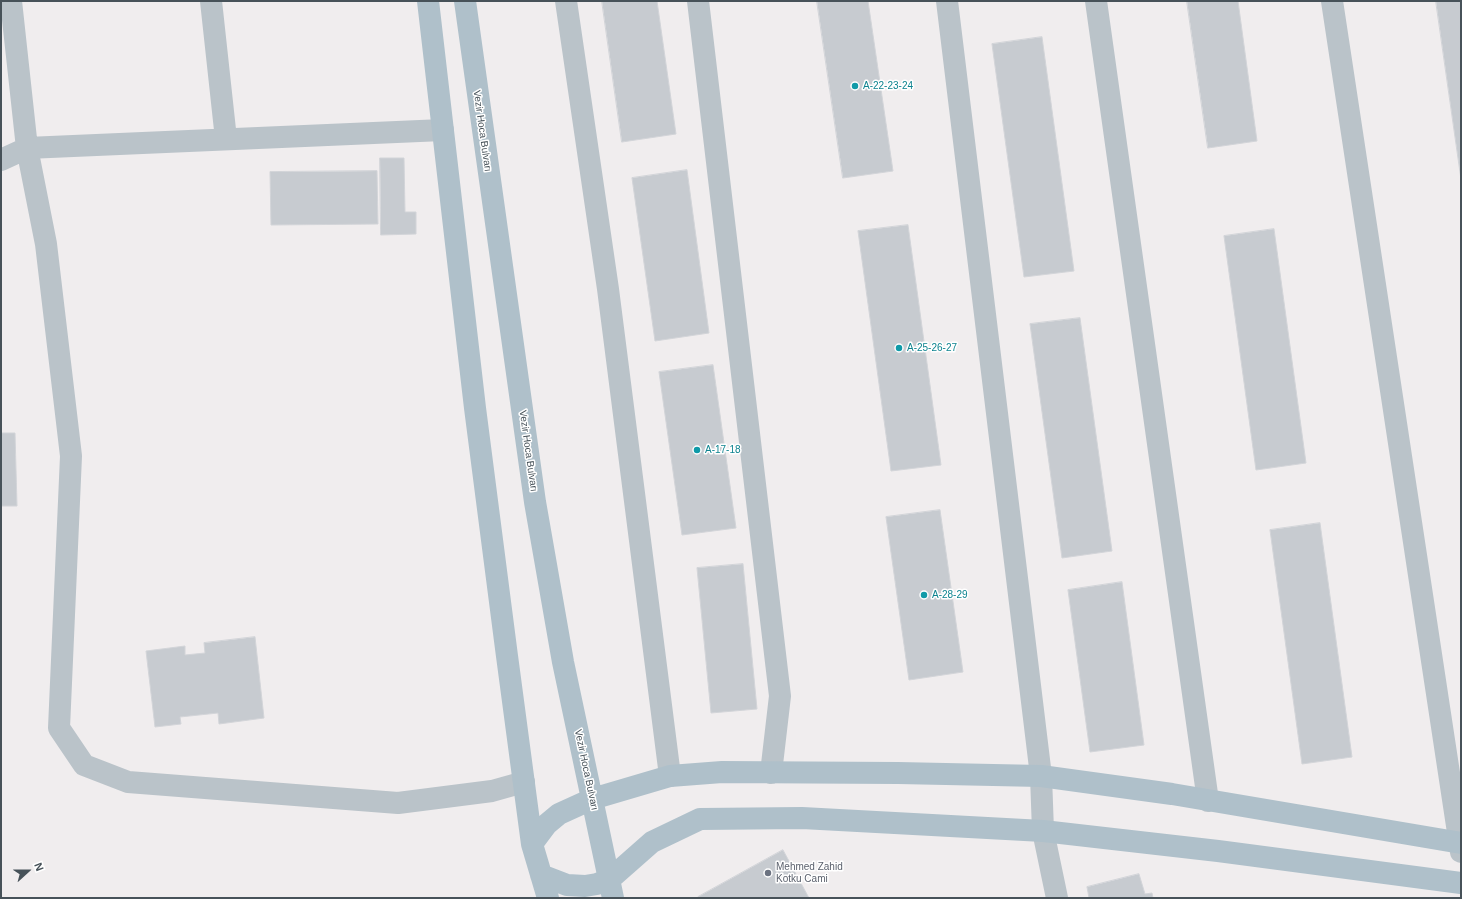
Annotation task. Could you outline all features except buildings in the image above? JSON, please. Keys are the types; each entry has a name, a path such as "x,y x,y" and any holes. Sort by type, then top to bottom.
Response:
{"main road":[{"path":"428,1 476,416 532,844 548,898"},
{"name":"Vezir Hoca Bulvarı","path":"465,1 535,502 563,662 612,888"},
{"path":"532,844 547,824 559,814 592,799 670,776 722,772 898,773 1041,776 1208,801 1460,846"},
{"path":"541,875 567,885 612,888 652,842 700,819 802,818 1043,831 1218,851 1461,883"}],"street":[{"path":"11,1 28,148 46,244 71,456 59,728 84,765 128,782 398,803 492,791 524,782"},
{"path":"210,1 226,139"},
{"path":"566,1 608,289 670,776"},
{"path":"698,1 780,696 771,773"},
{"path":"947,1 1041,776 1043,831 1058,898"},
{"path":"1096,1 1208,801"},
{"path":"1332,1 1460,846"},
{"path":"1,160 28,148 443,130"}],"place":[{"name":"A-22-23-24","path":"855,86"},
{"name":"A-25-26-27","path":"899,348"},
{"name":"A-17-18","path":"697,450"},
{"name":"A-28-29","path":"924,595"},
{"name":"Mehmed Zahid Kotku Cami","path":"768,873"}]}
